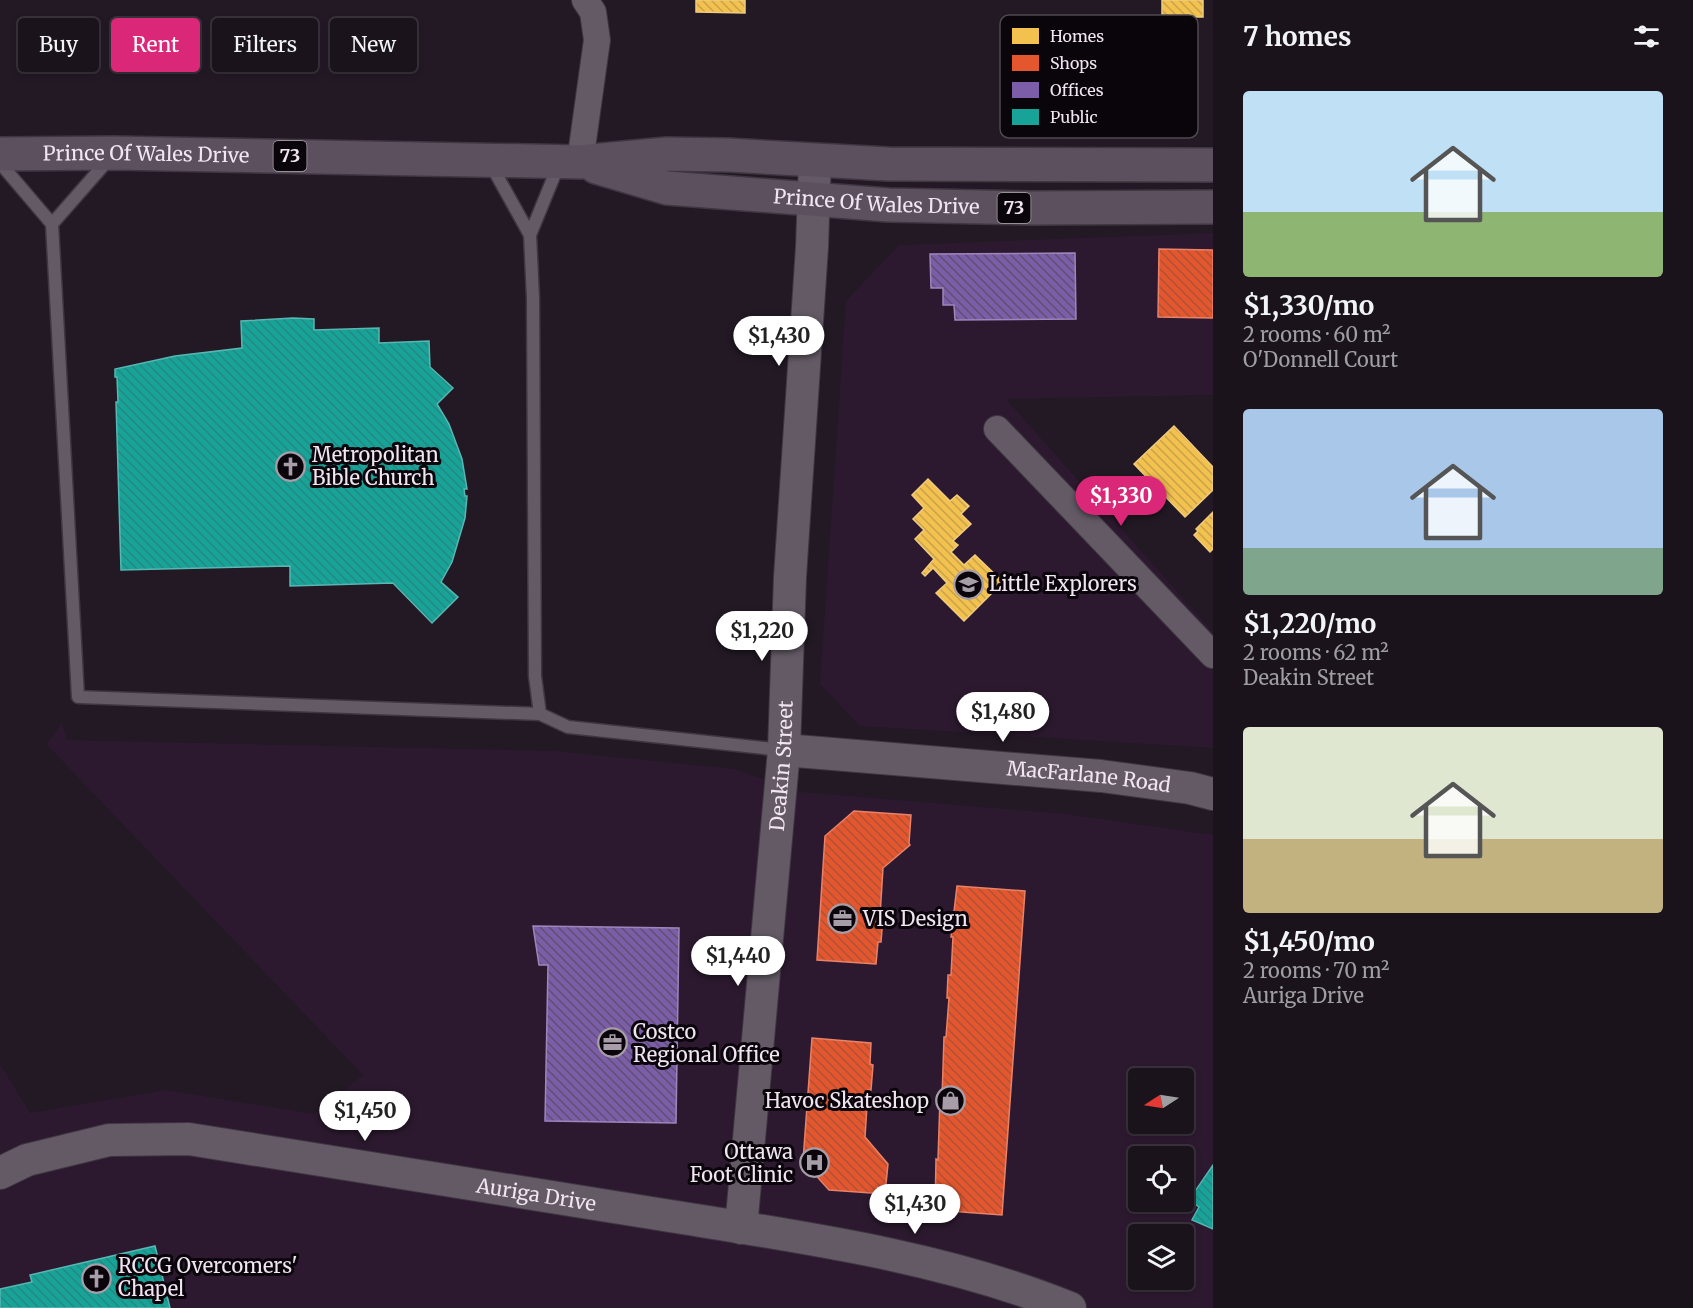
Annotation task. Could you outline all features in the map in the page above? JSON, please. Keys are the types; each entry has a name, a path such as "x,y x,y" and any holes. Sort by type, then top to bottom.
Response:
{"main road":[{"name":"Prince Of Wales Drive","path":"0,153 570,162 666,154 888,164 1213,165"},
{"name":"Prince Of Wales Drive","path":"570,162 667,188 814,200 910,206 1213,207"}],"street":[{"path":"570,162 597,40 593,12 585,0"},
{"name":"Deakin Street","path":"741,1228 784,750 790,577 815,160"},
{"path":"997,429 1213,655"},
{"name":"MacFarlane Road","path":"784,750 1101,776 1190,788 1213,794"},
{"name":"Auriga Drive","path":"0,1173 27,1160 109,1140 189,1139 893,1254 1039,1295 1070,1308"}],"lane":[{"path":"52,224 114,153"},
{"path":"488,160 530,236 533,298 536,676 540,714"},
{"path":"530,236 570,162"},
{"path":"0,163 52,224 78,697 540,714 568,727 784,750"}],"shaded area":[{"path":"1213,233 1213,395 1006,399 1213,632 1213,748 860,726 820,684 846,301 899,245"},
{"path":"62,723 67,740 554,751 734,769 801,792 1066,814 1213,835 1213,1308 0,1308 0,1064 30,1113 165,1090 314,1114 363,1075 46,744"}],"building: Homes":[{"path":"696,0 745,0 745,13 696,12"},
{"path":"1162,0 1203,0 1203,17 1162,15"},
{"path":"1174,426 1213,467 1213,490 1185,517 1134,464"},
{"path":"928,479 950,501 957,495 969,506 961,514 971,524 953,541 958,545 951,552 964,565 975,555 1003,582 964,621 936,593 947,583 933,568 925,576 922,573 934,559 915,539 924,530 913,519 924,508 912,495"},
{"path":"1213,512 1213,549 1210,552 1194,535 1198,531 1196,529"}],"building: Shops":[{"path":"1159,249 1213,250 1213,318 1158,317"},
{"path":"854,811 911,815 910,845 883,868 880,916 883,917 876,964 817,960 825,836"},
{"path":"957,886 1025,891 1002,1215 935,1210 944,1037 946,1037 949,998 947,998 948,975 951,975 953,937 951,937"},
{"path":"812,1038 871,1043 870,1064 873,1065 871,1090 868,1090 865,1137 888,1164 885,1194 829,1190 803,1161"}],"building: Offices":[{"path":"1075,253 1076,319 955,320 954,305 943,305 943,288 931,288 930,254"},
{"name":"Costco Regional Office","path":"533,926 679,928 676,1123 545,1121 548,965 539,965"}],"building: Public":[{"name":"Metropolitan Bible Church","path":"314,319 314,330 379,328 379,343 429,341 430,367 453,388 437,404 449,424 462,459 467,489 464,489 465,496 467,496 465,518 452,562 441,582 458,597 432,623 393,583 290,586 290,566 121,570 116,402 118,402 115,369 175,356 242,348 241,321"},
{"path":"1213,1165 1213,1229 1192,1220 1199,1207 1194,1204 1194,1193"},
{"name":"RCCG Overcomers' Chapel","path":"155,1246 170,1308 0,1308 0,1289 32,1282 30,1275"}],"place":[{"name":"Metropolitan Bible Church","path":"291,467"},
{"name":"Little Explorers","path":"968,584"},
{"name":"VIS Design","path":"842,919"},
{"name":"Costco Regional Office","path":"612,1043"},
{"name":"Havoc Skateshop","path":"950,1101"},
{"name":"Ottawa Foot Clinic","path":"814,1163"},
{"name":"RCCG Overcomers' Chapel","path":"97,1278"}]}
